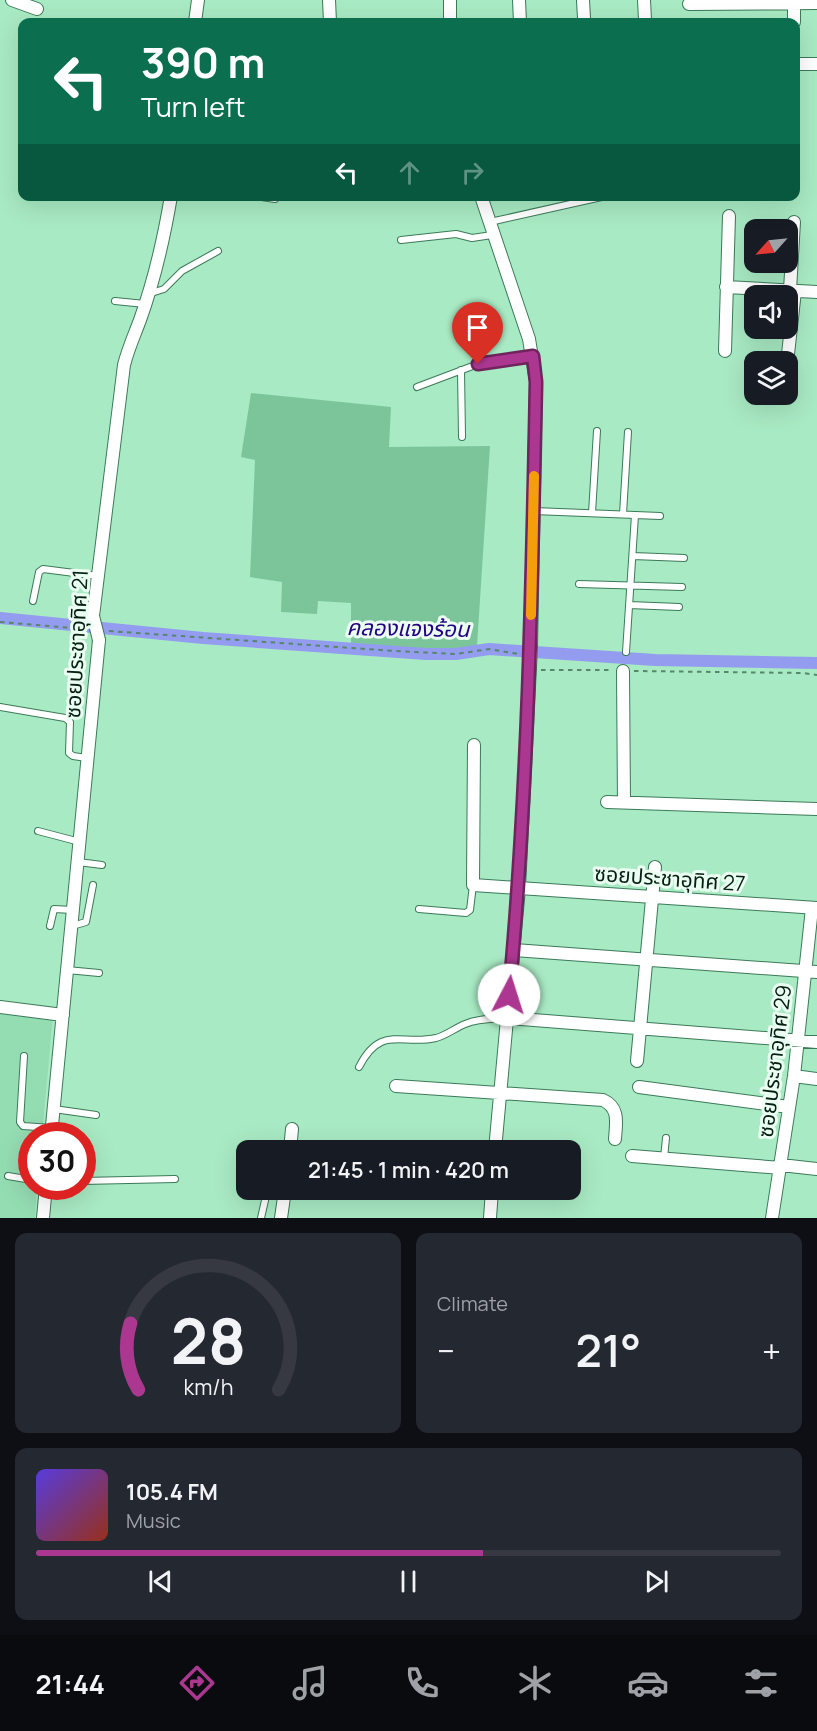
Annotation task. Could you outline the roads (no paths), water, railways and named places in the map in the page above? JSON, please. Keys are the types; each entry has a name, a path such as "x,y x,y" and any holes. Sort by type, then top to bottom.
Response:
{"street":[{"path":"12,0 37,9"},
{"path":"196,18 198,0"},
{"path":"329,0 330,18"},
{"path":"450,0 450,18"},
{"path":"519,0 519,18"},
{"path":"583,0 584,18"},
{"path":"644,0 645,18"},
{"path":"794,2 794,18"},
{"path":"689,4 817,3"},
{"path":"800,63 817,64"},
{"name":"ซอยประชาอุทิศ 21","path":"53,1122 101,635 93,616 124,365 166,229 170,201"},
{"path":"482,201 533,356 536,382 530,669 519,888 496,1140"},
{"path":"725,351 729,216"},
{"path":"726,287 744,288"},
{"path":"798,290 817,292"},
{"path":"623,670 624,802"},
{"path":"473,885 474,745"},
{"path":"607,802 817,809"},
{"path":"637,1061 655,867"},
{"name":"ซอยประชาอุทิศ 27","path":"473,885 815,908"},
{"name":"ซอยประชาอุทิศ 29","path":"772,1218 794,1077 804,971 815,908"},
{"path":"514,950 817,972"},
{"path":"0,1007 63,1015"},
{"path":"507,1018 817,1042"},
{"path":"794,1077 817,1079"},
{"path":"396,1086 603,1100 612,1104 615,1110 615,1140"},
{"path":"639,1087 789,1107"},
{"path":"291,1140 292,1129"},
{"path":"632,1156 817,1169"},
{"path":"43,1218 45,1200"},
{"path":"281,1218 283,1200"},
{"path":"490,1218 491,1200"}],"lane":[{"path":"400,240 456,234 472,238 490,228 588,201"},
{"path":"115,301 146,299 164,289 182,271 218,251"},
{"path":"417,387 461,369 504,359 533,356"},
{"path":"461,369 462,437"},
{"path":"592,513 597,431"},
{"path":"623,514 628,432"},
{"path":"534,511 660,516"},
{"path":"626,652 635,515"},
{"path":"633,556 684,558"},
{"path":"33,601 39,572 43,569 98,576"},
{"path":"579,584 682,586"},
{"path":"629,605 679,607"},
{"path":"0,707 65,718 70,722 69,753 73,756 88,758"},
{"path":"38,831 80,842"},
{"path":"78,862 102,865"},
{"path":"72,926 86,922 93,885"},
{"path":"419,909 466,913 470,910 473,885"},
{"path":"50,926 54,909 73,910"},
{"path":"67,970 99,974"},
{"path":"359,1067 368,1050 374,1045 402,1037 433,1038 478,1019 507,1018"},
{"path":"20,1122 24,1056"},
{"path":"54,1109 96,1115"},
{"path":"664,1159 666,1138"},
{"path":"8,1176 18,1178"},
{"path":"96,1181 175,1179"},
{"path":"261,1218 265,1200"}],"waterway":[{"name":"คลองแจงร้อน","path":"0,618 203,638 426,654 456,654 489,649 655,660 817,663"}]}
